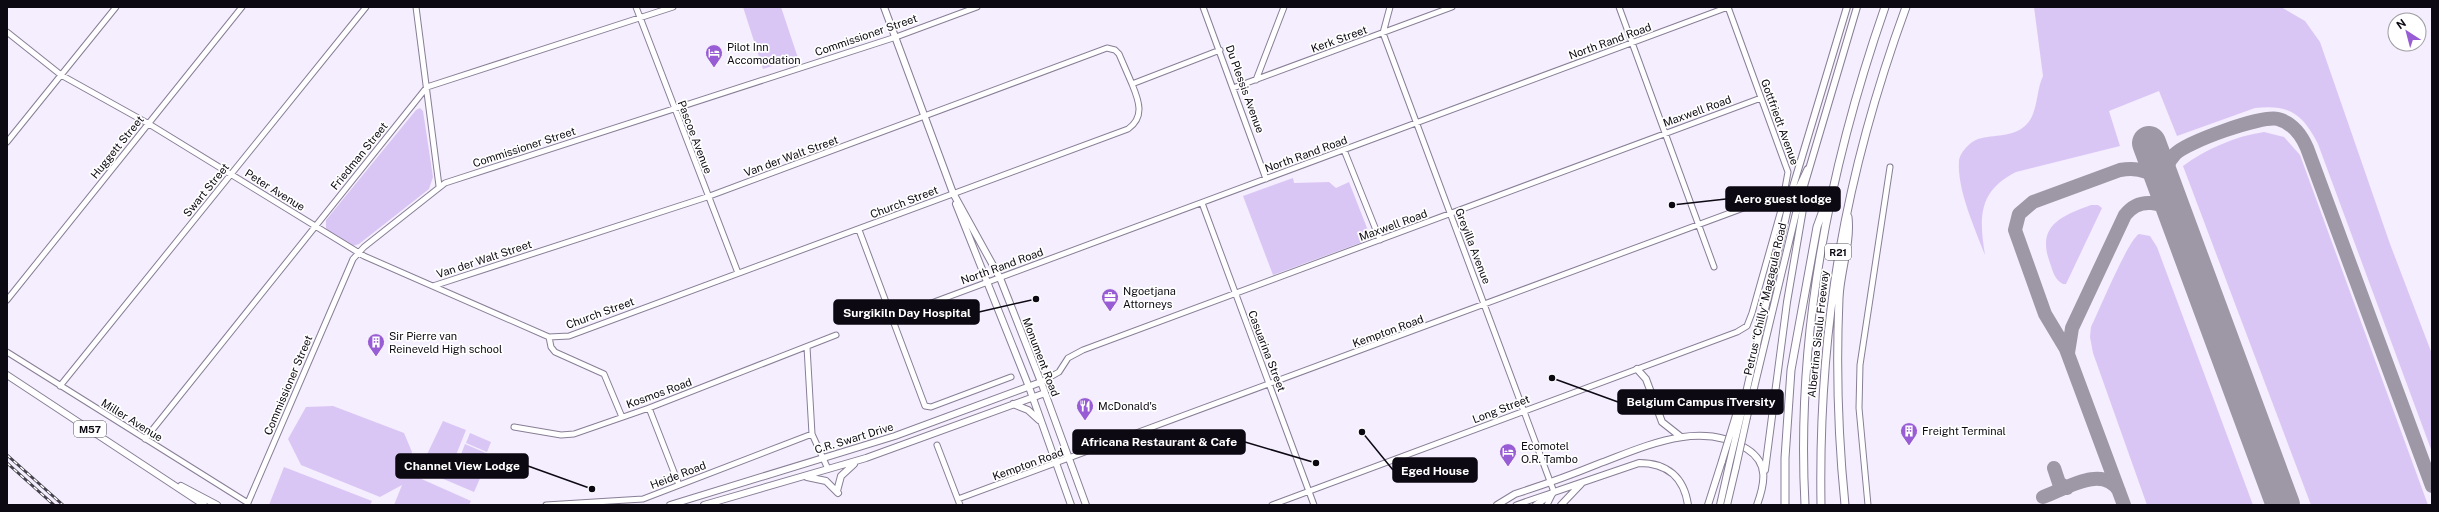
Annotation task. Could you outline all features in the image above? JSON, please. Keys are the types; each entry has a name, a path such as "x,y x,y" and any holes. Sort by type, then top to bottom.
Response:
{"highway":[{"name":"Albertina Sisulu Freeway","path":"1805,505 1806,399 1812,321 1836,171 1885,7"},
{"name":"Albertina Sisulu Freeway","path":"1821,505 1821,418 1825,352 1835,269 1846,211 1876,96 1906,7"},
{"path":"1785,505 1786,419 1794,348 1817,227 1836,171"},
{"path":"1845,505 1836,380 1839,292 1848,227 1846,211"}],"main road":[{"name":"Monument Road","path":"884,7 926,117 953,194 1000,278 1041,382 1086,505"},
{"name":"Petrus “Chilly” Magagula Road","path":"1720,505 1739,414 1792,190 1847,7"},
{"name":"Petrus “Chilly” Magagula Road","path":"1727,505 1786,253 1804,186 1857,7"},
{"path":"1757,505 1765,476 1787,302 1803,209 1804,186"},
{"name":"Monument Road","path":"956,200 958,211 988,282 1033,397 1071,505"},
{"path":"1636,369 1646,379 1662,422 1681,437"},
{"name":"M57","path":"7,375 172,482 204,505"},
{"name":"C.R. Swart Drive","path":"670,505 895,436 1041,382"},
{"name":"C.R. Swart Drive","path":"704,505 866,458 1045,393"},
{"path":"1014,404 1028,410 1042,422"},
{"path":"1708,505 1739,414"},
{"path":"1497,505 1510,496 1656,443 1681,437 1705,436 1725,439 1742,446 1760,460 1765,476"},
{"path":"803,476 823,479 838,492 839,480 845,470 866,458"},
{"path":"1536,505 1554,492 1602,474 1639,463 1652,463 1667,468 1675,474 1682,485 1688,505"},
{"name":"M57","path":"172,482 217,505"},
{"path":"1561,505 1584,482"}],"street":[{"path":"7,142 116,7"},
{"name":"Huggett Street","path":"7,300 242,7"},
{"name":"Swart Street","path":"60,386 232,175 366,7"},
{"path":"416,7 439,186"},
{"name":"Pascoe Avenue","path":"636,7 707,197 738,273"},
{"path":"426,88 673,7"},
{"name":"Commissioner Street","path":"247,504 358,252 439,186 896,37 977,7"},
{"name":"Du Plessis Avenue","path":"1203,7 1266,179"},
{"path":"1256,80 1284,7"},
{"path":"1383,33 1390,7"},
{"name":"Kerk Street","path":"1233,88 1452,7"},
{"path":"1619,7 1714,267"},
{"name":"North Rand Road","path":"891,318 1728,7"},
{"name":"Gottfriedt Avenue","path":"1728,7 1786,165 1788,178 1752,314 1746,326 1737,332"},
{"name":"Peter Avenue","path":"7,32 61,74 149,124 358,252 549,337"},
{"name":"Greyilla Avenue","path":"1383,33 1554,492"},
{"name":"Van der Walt Street","path":"433,286 707,197 926,117 1107,48 1115,50 1119,54 1132,84"},
{"path":"1132,84 1220,50"},
{"name":"Church Street","path":"549,337 569,336 1128,129 1136,122 1140,109 1132,84"},
{"name":"Friedman Street","path":"145,439 426,88"},
{"name":"Maxwell Road","path":"1041,382 1059,372 1068,358 1083,350 1761,98"},
{"path":"1344,150 1380,240"},
{"name":"Kempton Road","path":"959,502 1792,190 1799,186 1811,164"},
{"path":"1868,505 1859,408 1860,365 1863,331 1890,167"},
{"name":"Casuarina Street","path":"1202,203 1234,294 1270,385 1314,505"},
{"path":"858,230 923,403 927,407 931,407 1011,377"},
{"name":"Long Street","path":"1272,505 1737,332"},
{"name":"Kosmos Road","path":"514,427 568,436 649,408 836,335"},
{"path":"549,337 551,347 555,352 604,374 622,417"},
{"path":"807,347 812,434 828,469"},
{"name":"Miller Avenue","path":"7,352 247,504"},
{"path":"649,408 679,485"},
{"name":"Heide Road","path":"546,505 636,500 812,434"},
{"path":"937,445 959,502"},
{"path":"1516,505 1554,492"},
{"path":"1547,505 1554,492"}],"shaded area":[{"path":"743,7 781,7 798,58 763,69"},
{"path":"2034,7 2281,7 2305,21 2320,42 2390,244 2432,354 2432,452 2318,144 2307,125 2294,113 2277,108 2255,108 2177,136 2159,91 2109,111 2120,146 2016,172 1994,188 1988,197 1982,217 1985,255 1964,196 1959,173 1959,159 1968,145 1975,140 2015,132 2026,125 2033,115 2043,76"},
{"path":"420,108 423,111 433,177 429,189 359,244 353,246 328,232 326,228 326,220 416,110"},
{"path":"2264,132 2284,137 2300,155 2428,505 2311,505 2183,166 2201,154 2222,144"},
{"path":"1293,178 1294,183 1329,182 1336,188 1349,182 1369,233 1368,240 1273,275 1243,196"},
{"path":"2091,205 2098,205 2102,208 2066,284 2063,284 2058,280 2050,263 2046,240 2049,231 2061,218"},
{"path":"2139,234 2150,236 2157,247 2253,505 2147,505 2093,353 2090,337 2091,327 2114,277 2128,249"},
{"path":"333,406 404,433 412,452 406,477 408,473 471,501 469,505 394,505 402,485 380,497 301,465 288,439 306,407"},
{"path":"443,421 466,430 456,455 460,457 465,444 488,454 482,466 485,467 474,492 420,469"},
{"path":"470,433 491,442 487,452 466,443"},
{"path":"284,467 372,501 370,505 269,505"}],"taxiway":[{"path":"2166,189 2165,175 2169,162 2175,154 2194,143 2225,130 2256,121 2269,119 2278,119 2288,123 2296,130 2307,148 2432,486"},
{"path":"2124,505 2066,349 2045,314 2015,230 2019,214 2033,202 2120,170 2135,169 2147,172 2158,179 2167,190"},
{"path":"2068,353 2072,328 2125,215 2137,205 2151,203 2159,204 2165,207 2177,218"},
{"path":"2054,468 2059,483 2067,488"},
{"path":"2043,497 2072,484 2094,479 2103,479 2112,483 2119,491"}],"runway":[{"path":"2149,143 2283,505"}],"railway":[{"path":"7,455 63,505"},
{"path":"7,463 54,505"}],"place":[{"name":"Pilot Inn Accomodation","path":"714,68"},
{"name":"Aero guest lodge","path":"1672,205"},
{"name":"Surgikiln Day Hospital","path":"1036,299"},
{"name":"Ngoetjana Attorneys","path":"1110,312"},
{"name":"Sir Pierre van Reineveld High school","path":"376,357"},
{"name":"Belgium Campus iTversity","path":"1552,378"},
{"name":"McDonald's","path":"1085,421"},
{"name":"Eged House","path":"1362,432"},
{"name":"Freight Terminal","path":"1909,446"},
{"name":"Africana Restaurant & Cafe","path":"1316,463"},
{"name":"Ecomotel O.R. Tambo","path":"1508,467"},
{"name":"Channel View Lodge","path":"592,489"}]}
